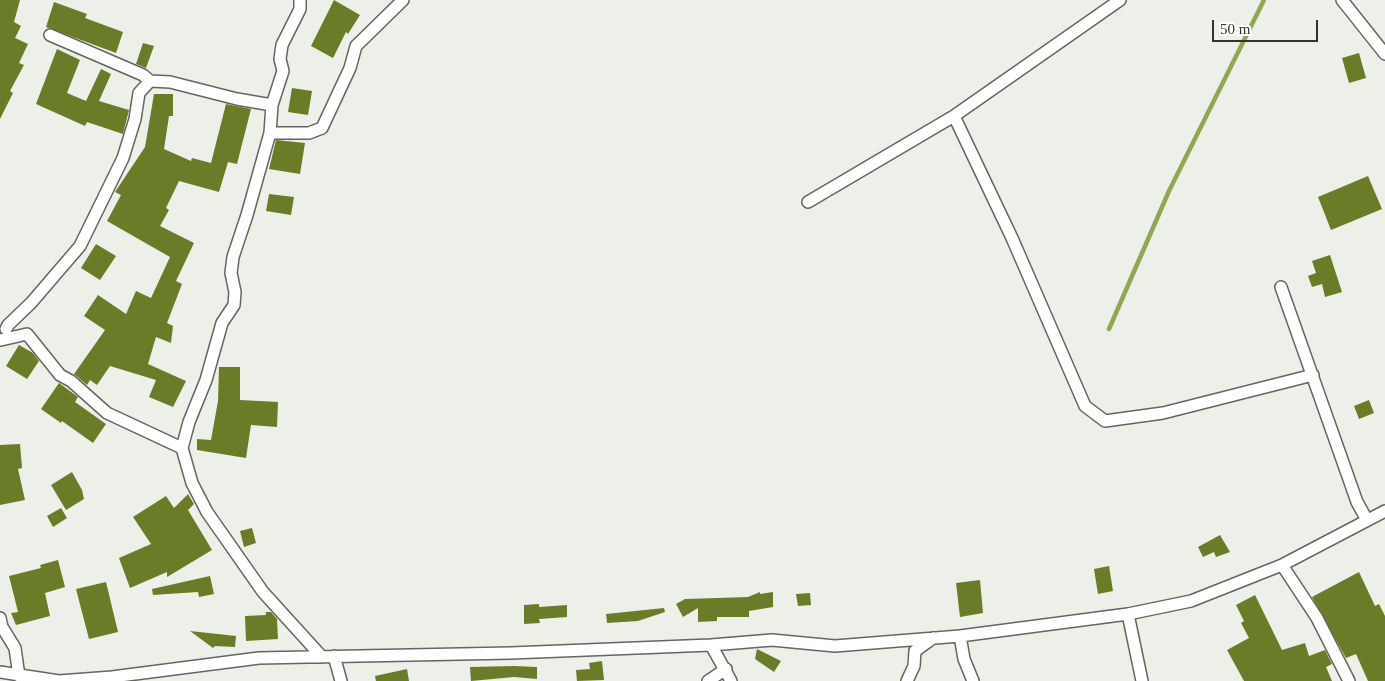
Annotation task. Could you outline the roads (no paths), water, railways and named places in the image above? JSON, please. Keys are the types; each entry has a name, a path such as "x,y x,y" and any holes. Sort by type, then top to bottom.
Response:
{"street":[{"path":"300,0 300,9 282,45 280,59 283,70 272,105 270,133 248,215 233,257 231,273 235,292 234,305 222,323 206,380 189,422 182,448 192,483 207,512 263,592 328,656 340,681"},
{"path":"270,133 309,133 322,128 350,68 356,46 403,0"},
{"path":"808,202 954,116 1120,0"},
{"path":"1342,0 1385,54"},
{"path":"50,35 143,75 150,81 170,82 237,99 272,105"},
{"path":"150,81 140,93 135,119 123,158 80,246 31,303 3,329 0,341 27,334 60,376 72,382 107,413 182,448"},
{"path":"954,116 1012,238 1085,406 1105,421 1163,413 1313,376"},
{"path":"1281,287 1357,502 1367,520"},
{"path":"0,672 59,681 112,677 259,658 511,653 711,645 772,640 835,646 960,636 1128,614 1191,600 1282,565 1385,511"},
{"path":"1282,565 1317,618 1349,681"},
{"path":"1128,614 1142,681"},
{"path":"0,618 2,627 15,648 18,676"},
{"path":"960,636 964,659 973,681"},
{"path":"907,681 914,666 915,651 934,637"},
{"path":"711,645 731,681"},
{"path":"708,681 726,669"}],"waterway":[{"path":"1109,329 1169,191 1264,0"}]}
